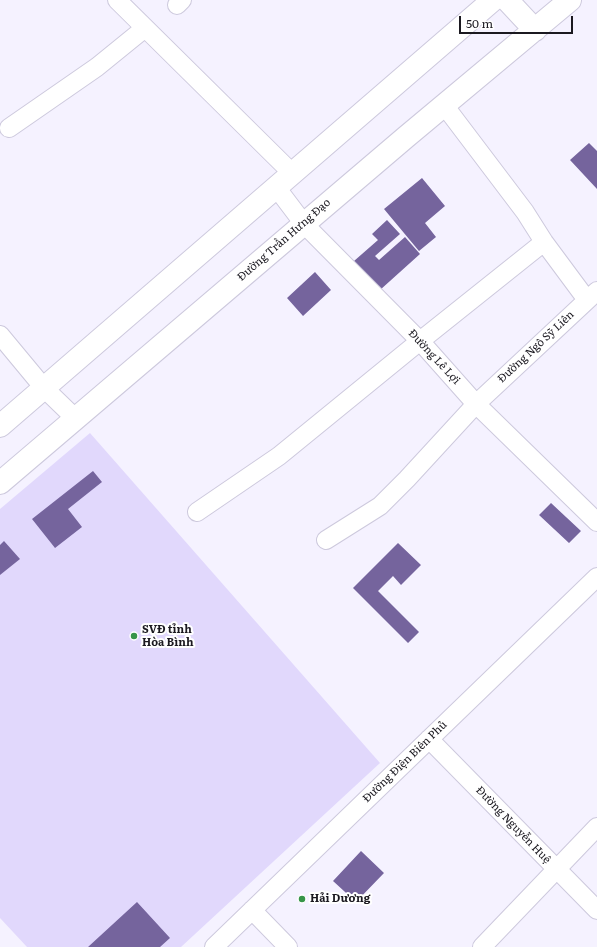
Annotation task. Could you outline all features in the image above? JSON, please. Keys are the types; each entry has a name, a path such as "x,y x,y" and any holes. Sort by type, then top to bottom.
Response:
{"main road":[{"path":"0,426 493,0"},
{"path":"507,0 535,30"},
{"name":"Đường Trần Hưng Đạo","path":"0,483 444,105 570,0"}],"street":[{"path":"117,0 292,173"},
{"path":"9,128 97,67 145,28"},
{"path":"444,105 524,212 544,242 592,295"},
{"name":"Đường Lê Lợi","path":"276,187 304,224 420,341 476,404 597,522"},
{"path":"197,512 279,456 544,242"},
{"name":"Đường Ngô Sỹ Liên","path":"326,540 380,506 476,404 592,295"},
{"path":"0,335 44,388 76,419"},
{"name":"Đường Điện Biên Phủ","path":"214,947 597,578"},
{"name":"Đường Nguyễn Huệ","path":"430,739 556,870 597,910"},
{"path":"482,947 597,827"},
{"path":"252,910 288,947"}],"shaded area":[{"name":"SVĐ tỉnh Hòa Bình","path":"90,433 380,763 181,947 27,947 0,918 0,509"}],"building":[{"path":"589,143 597,151 597,189 570,160"},
{"path":"422,178 445,206 425,223 436,237 419,251 384,209"},
{"path":"387,220 400,234 375,256 379,260 405,237 420,254 380,290 354,261 378,240 372,234"},
{"path":"315,272 331,290 303,316 287,298"},
{"path":"93,471 102,482 68,509 82,527 55,548 32,519"},
{"path":"551,503 581,531 569,543 539,515"},
{"path":"4,541 20,559 0,575 0,545"},
{"path":"398,543 421,565 401,585 393,576 378,591 419,632 408,643 353,588"},
{"path":"361,851 384,873 356,902 333,881"},
{"path":"137,902 170,938 160,947 88,947"}],"place":[{"name":"SVĐ tỉnh Hòa Bình","path":"134,636"},
{"name":"Hải Dương","path":"302,899"}]}
